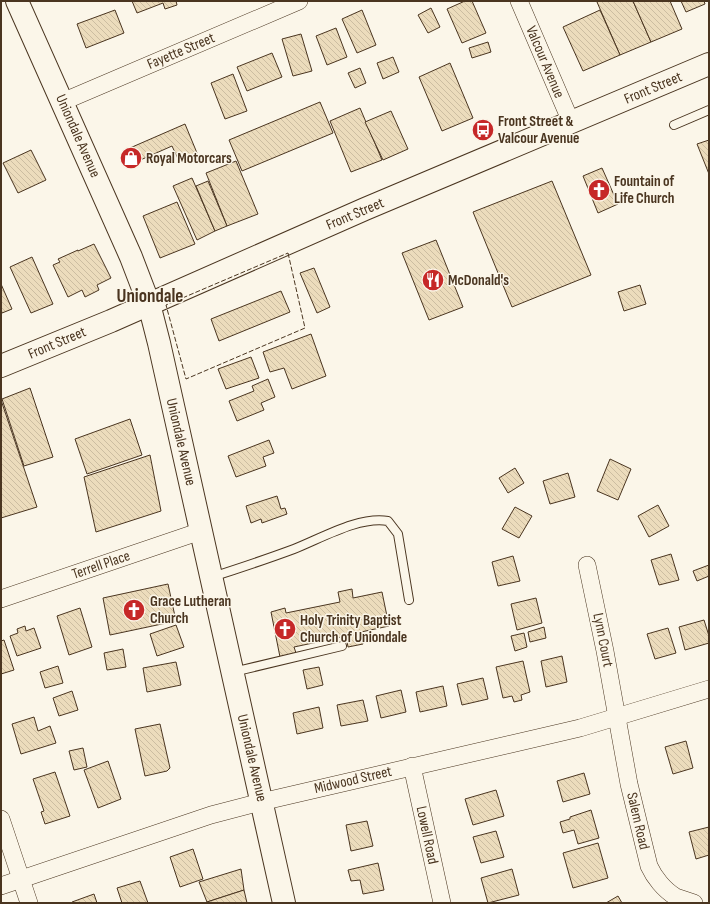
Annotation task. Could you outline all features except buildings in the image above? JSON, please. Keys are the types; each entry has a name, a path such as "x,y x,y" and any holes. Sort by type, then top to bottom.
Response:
{"main road":[{"name":"Uniondale Avenue","path":"17,1 132,257 148,304 159,343 284,903"},
{"name":"Front Street","path":"1,366 148,304 365,209 709,64"}],"street":[{"name":"Fayette Street","path":"62,102 299,1"},
{"name":"Valcour Avenue","path":"519,1 571,122"},
{"name":"Terrell Place","path":"1,599 201,531"},
{"name":"Lynn Court","path":"587,565 617,716"},
{"name":"Midwood Street","path":"1,886 211,815 412,766 580,728 709,689"},
{"name":"Salem Road","path":"617,716 629,784 649,866 653,875 666,889 676,896 694,903"},
{"name":"Lowell Road","path":"412,766 442,903"},
{"path":"1,819 29,903"}],"lane":[{"path":"674,126 709,110"},
{"path":"212,578 295,548 353,524 382,520 388,521 398,534 409,600"},
{"path":"232,672 342,646"}],"fence":[{"path":"288,253 305,328 186,379 166,305 288,253"}],"place":[{"name":"Front Street & Valcour Avenue","path":"483,130"},
{"name":"Royal Motorcars","path":"131,158"},
{"name":"Fountain of Life Church","path":"599,190"},
{"name":"McDonald's","path":"433,280"},
{"name":"Grace Lutheran Church","path":"134,610"},
{"name":"Holy Trinity Baptist Church of Uniondale","path":"285,629"}],"district":[{"name":"Uniondale","path":"150,296"}]}
